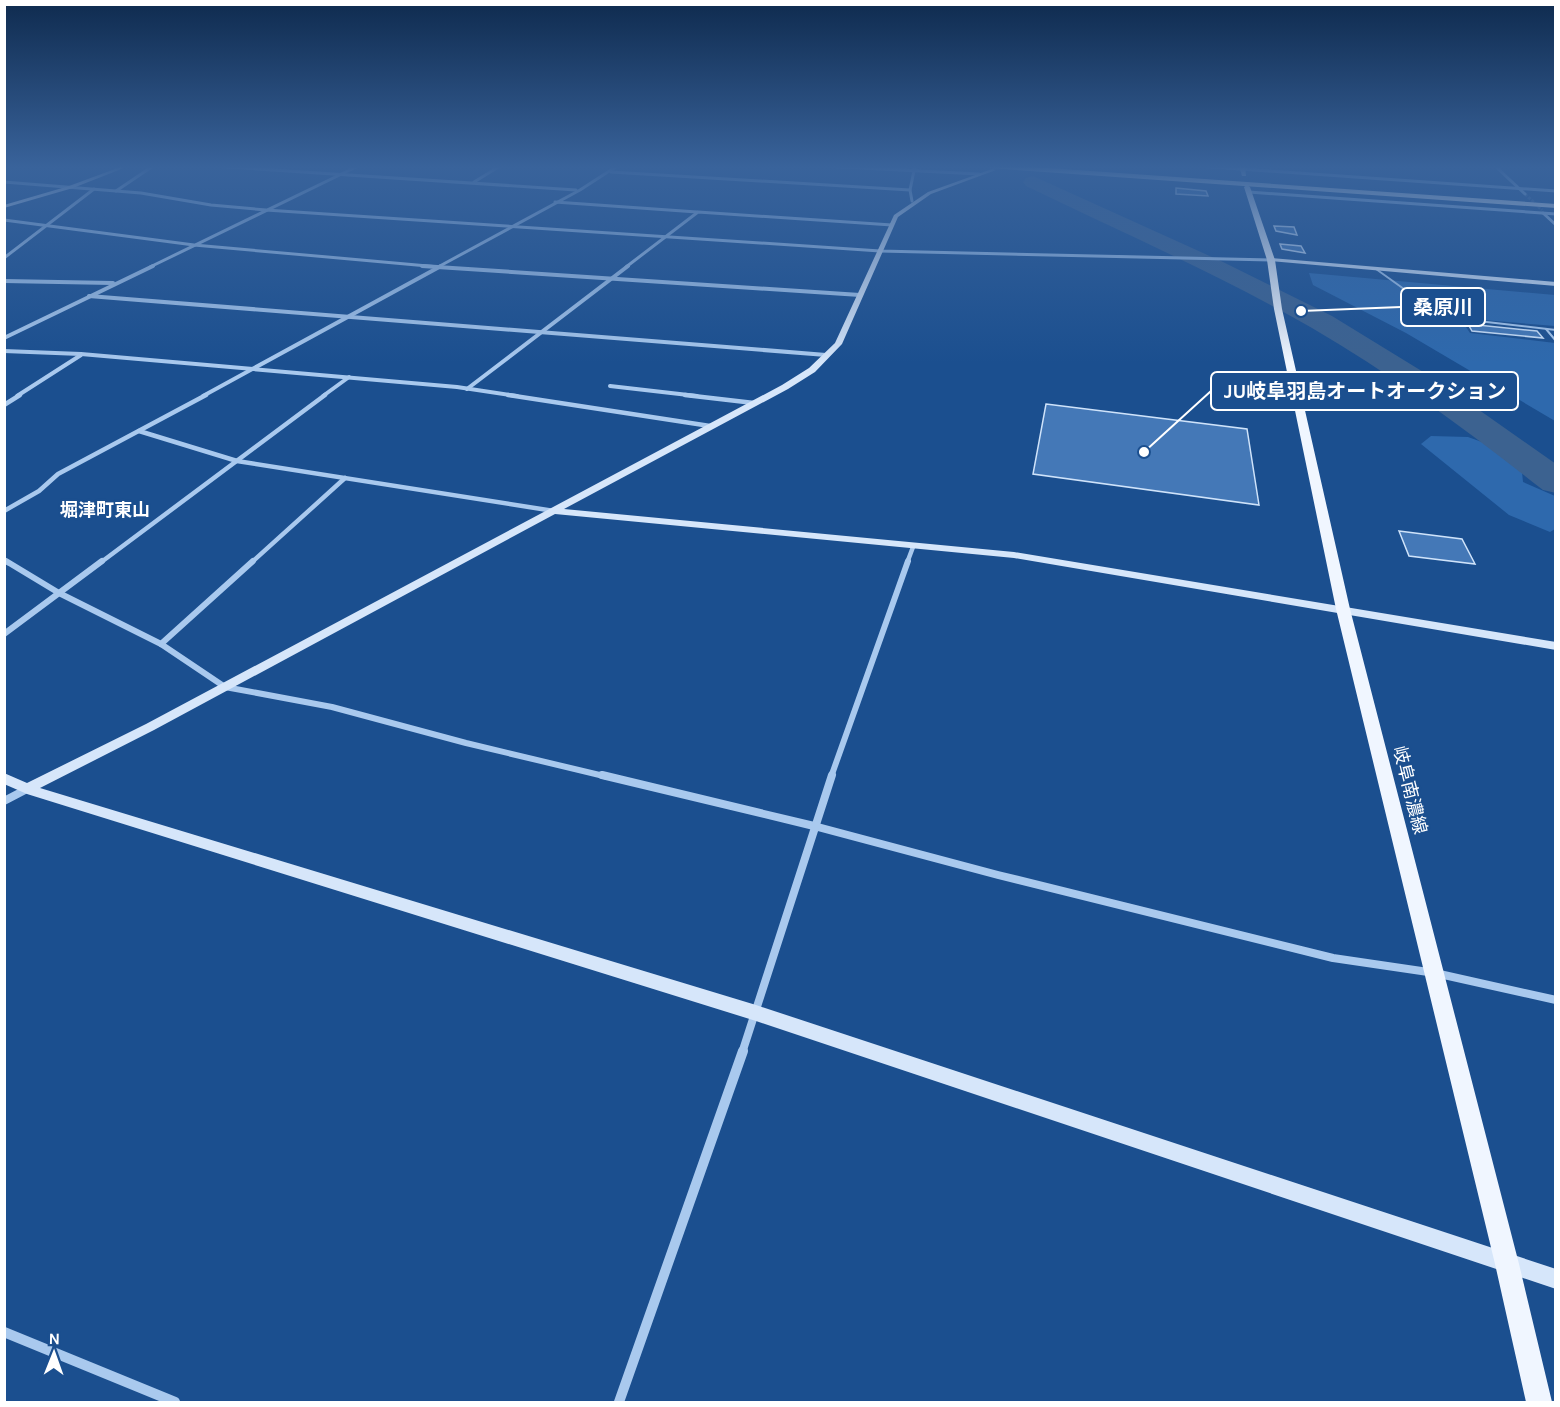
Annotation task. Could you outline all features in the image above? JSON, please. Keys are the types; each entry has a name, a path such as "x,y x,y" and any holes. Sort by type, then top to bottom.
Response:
{"main road":[{"name":"岐阜南濃線","path":"1262,232 1271,260 1278,309 1343,609 1507,1264 1539,1402"}],"street":[{"path":"4,258 40,232"},
{"path":"91,232 194,245 437,267 860,295"},
{"path":"4,338 221,232"},
{"path":"4,511 39,491 58,474 252,370 501,232"},
{"path":"582,232 880,251 1271,260 1556,284"},
{"path":"466,389 673,232"},
{"path":"4,801 225,687 812,370 838,344 889,232"},
{"path":"4,281 117,283"},
{"path":"89,296 826,356"},
{"path":"4,351 81,354 466,389 710,426"},
{"path":"4,405 81,354"},
{"path":"4,634 350,377"},
{"path":"610,386 754,403"},
{"path":"139,431 237,461 554,511 1014,555 1556,646"},
{"path":"161,644 345,478"},
{"path":"619,1402 756,1013 814,825 913,546"},
{"path":"4,560 59,593 161,644 225,687 332,707 466,743 814,825 998,875 1333,958 1435,973 1556,1000"},
{"path":"4,778 27,789 756,1013 1556,1280"},
{"path":"4,1332 175,1402"}],"lane":[{"path":"1376,269 1443,317 1556,330"},
{"path":"1546,329 1556,341"}],"shaded area":[{"path":"1309,273 1555,295 1555,326 1460,318 1470,333 1555,343 1555,421 1406,333 1313,285"},
{"path":"1431,436 1468,437 1493,446 1504,459 1522,472 1523,482 1555,496 1555,529 1550,532 1509,515 1421,444"}],"building":[{"path":"1279,232 1296,232 1297,235"},
{"path":"1280,244 1301,246 1305,253 1282,249"},
{"path":"1468,324 1537,331 1543,338 1472,331"},
{"path":"1046,404 1247,429 1259,505 1033,474"},
{"path":"1399,531 1462,539 1475,564 1409,556"}],"waterway":[{"path":"1139,232 1322,322 1427,388 1492,433 1556,482"}],"place":[{"name":"桑原川","path":"1301,311"},
{"name":"JU岐阜羽島オートオークション","path":"1144,452"}],"district":[{"name":"堀津町東山","path":"105,510"}]}
